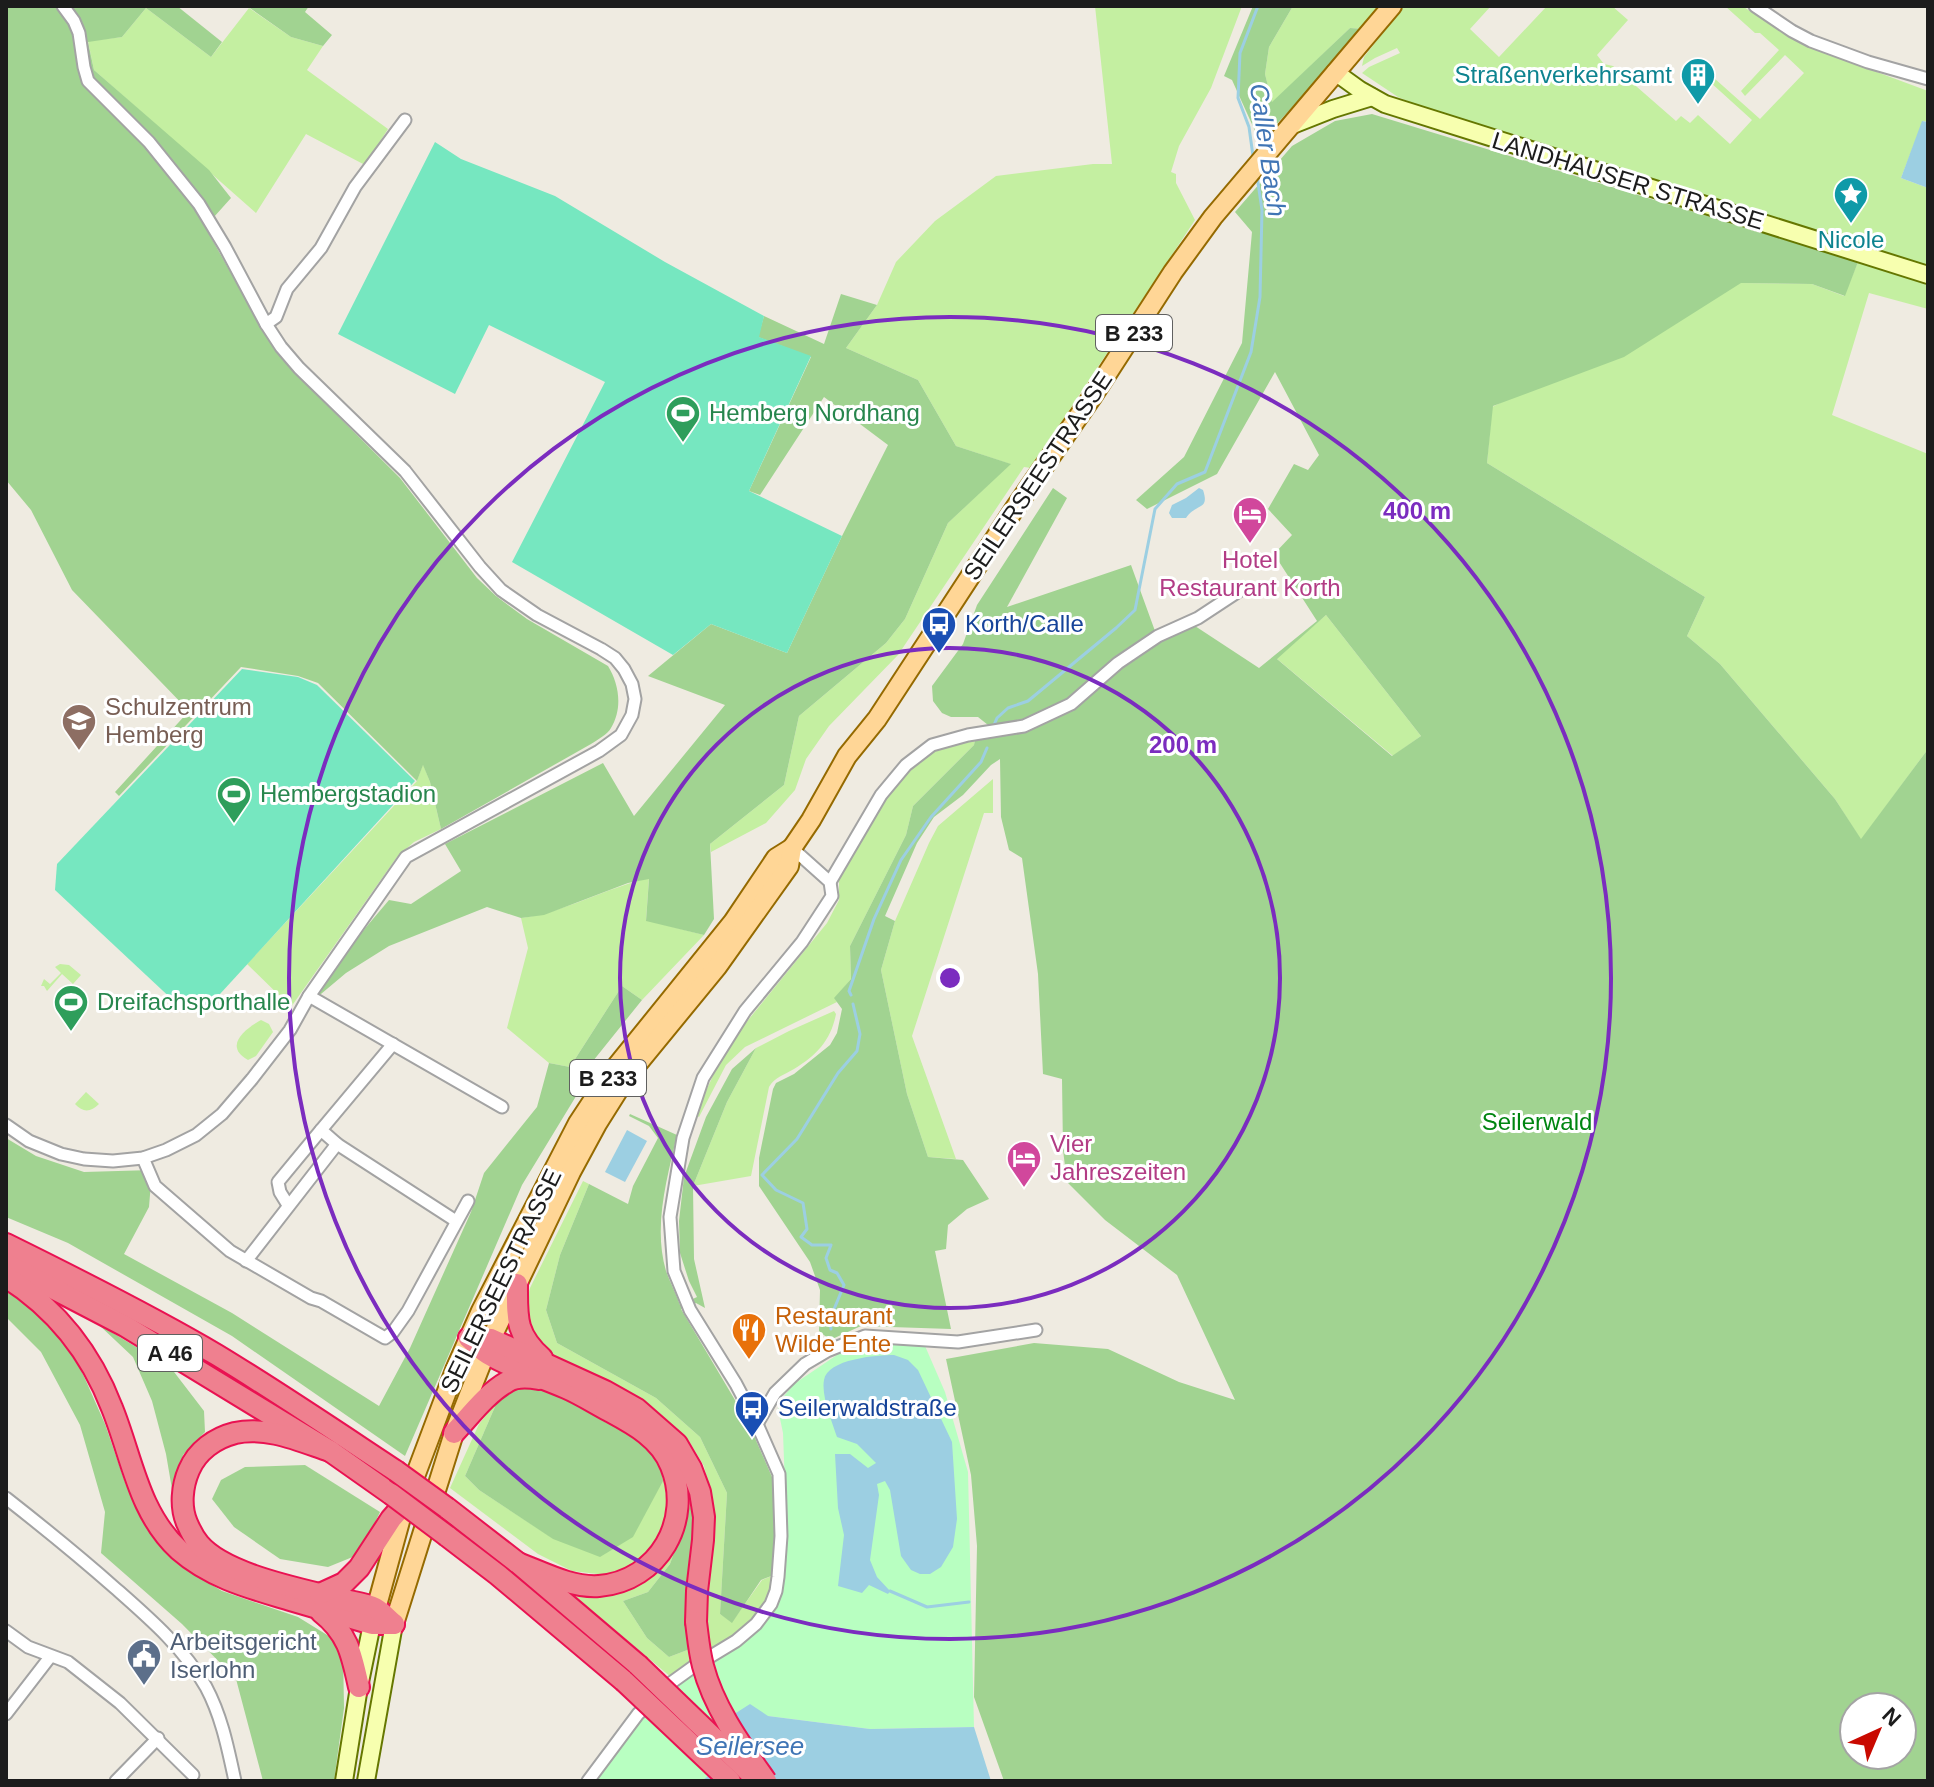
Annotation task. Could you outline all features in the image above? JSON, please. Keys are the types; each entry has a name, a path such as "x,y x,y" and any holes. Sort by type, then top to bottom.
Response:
{"highway":[{"name":"A 46","path":"6,1244 215,1354 396,1471 518,1563 638,1665 759,1781"},
{"name":"A 46","path":"6,1264 125,1326 330,1451 398,1499 498,1575 624,1681 730,1781"},
{"path":"6,1277 57,1318 85,1353 112,1408 139,1491 152,1516 178,1549 215,1575 249,1588 317,1600 394,1624"},
{"path":"517,1284 517,1320 529,1347 551,1373 570,1389 650,1436 664,1451 676,1480 679,1498 678,1517 671,1537 659,1556 640,1572 619,1583 575,1585 518,1563"},
{"path":"469,1338 551,1373 605,1391 637,1409 677,1444 700,1492 704,1517 696,1622 703,1669 717,1704 766,1781"},
{"path":"454,1433 509,1380 551,1373"},
{"path":"330,1451 258,1431 227,1435 195,1459 189,1470 183,1490 184,1518 199,1544 226,1565 317,1600 346,1639 359,1687"},
{"path":"317,1600 344,1583 359,1568 391,1519 398,1499"}],"main road":[{"name":"SEILERSEESTRASSE","path":"366,1781 394,1624 454,1433 488,1346 597,1124 626,1078 717,967 789,866 792,848 847,756 877,719 1173,272 1265,153 1392,6"},
{"name":"LANDHAUSER STRASSE","path":"1335,72 1385,104 1928,275"},
{"path":"1290,126 1372,97"},
{"name":"SEILERSEESTRASSE","path":"344,1781 359,1687 398,1499 469,1338 578,1123 611,1073 733,922 776,858 792,848"}],"street":[{"path":"6,1125 29,1141 61,1154 113,1161 143,1158 196,1135 222,1114 290,1030 309,996 406,857 599,751 621,735 632,715 635,699 632,684 615,658 518,603 489,578 405,471 281,347 199,204 149,142 88,81 79,33 63,6"},
{"path":"1755,6 1811,41 1928,79"},
{"path":"266,324 276,317 287,289 321,248 355,187 405,120"},
{"path":"588,1781 620,1736 648,1704 668,1685 736,1641 756,1624 771,1604 776,1591 781,1536 779,1474 736,1384 690,1310 674,1271 670,1217 683,1138 703,1078 745,1011 802,942 832,896 830,882 881,795 906,765 932,745 968,735 1024,726 1071,704 1118,663 1158,636 1198,618 1239,591"},
{"path":"792,848 830,882"},
{"path":"309,996 502,1107"},
{"path":"288,1205 278,1182 393,1044"},
{"path":"321,1130 337,1144 456,1221"},
{"path":"246,1261 337,1144"},
{"path":"143,1158 155,1186 230,1251 385,1338 408,1311 468,1201"},
{"path":"757,1424 775,1393 805,1364 827,1351 865,1336 958,1342 1036,1330"},
{"path":"6,1498 77,1555 177,1646 206,1688 216,1709 235,1781"},
{"path":"6,1631 28,1647 68,1662 120,1703 193,1775"},
{"path":"6,1714 50,1657"},
{"path":"116,1781 158,1738"}],"green space":[{"path":"6,6 177,6 222,42 211,57 146,8 122,37 88,42 94,70 209,170 231,198 205,227 274,349 400,478 477,578 527,619 608,666 615,680 618,704 615,720 605,735 441,829 423,765 417,781 318,683 298,676 241,667 119,796 115,792 189,711 72,590 31,510 6,480"},
{"path":"247,6 309,6 305,12 332,35 323,46 291,37"},
{"path":"1095,6 1242,6 1211,88 1179,146 1171,172 1176,174 1176,183 1195,220 1031,468 1024,467 898,655 829,726 806,759 795,790 766,823 711,852 710,844 784,785 799,716 886,643 905,619 948,523 1010,464 956,446 918,380 846,348 877,305 896,262 935,221 996,176 1112,164"},
{"path":"1253,6 1293,6 1269,47 1265,74 1272,102 1350,28 1364,29 1260,142 1232,80 1224,76"},
{"path":"1293,6 1383,6 1364,29 1350,28 1272,103 1265,74 1269,47"},
{"path":"1404,6 1491,6 1470,29 1499,57 1547,6 1612,6 1628,20 1597,55 1604,64 1613,66 1676,121 1681,116 1690,123 1698,115 1730,144 1752,120 1710,82 1714,78 1760,119 1804,73 1785,55 1745,96 1741,91 1779,50 1725,6 1742,6 1804,45 1928,91 1928,122 1923,121 1901,178 1928,188 1928,268 1430,111 1398,97 1362,73 1400,53 1397,48 1362,66 1364,57"},
{"path":"146,8 211,57 249,8 291,37 323,46 307,70 388,129 365,165 306,134 256,213 94,70 88,41 122,37"},
{"name":"Seilerwald","path":"1372,114 1858,262 1845,296 1812,284 1741,283 1624,357 1493,406 1487,463 1705,597 1687,636 1720,664 1835,799 1861,839 1928,749 1928,1781 1004,1781 974,1697 977,1546 971,1475 946,1359 1034,1343 1108,1349 1179,1382 1235,1400 1177,1275 1105,1220 1067,1182 1063,1150 1062,1079 1043,1074 1038,974 1022,858 1009,850 1001,817 1000,759 963,795 934,817 917,843 885,916 895,921 881,970 907,1094 928,1157 963,1160 989,1199 967,1209 948,1225 946,1249 935,1251 951,1329 861,1326 830,1340 819,1331 820,1290 810,1262 759,1186 759,1158 773,1089 776,1083 794,1074 830,1045 837,1033 842,1009 834,998 851,979 850,946 906,835 913,806 974,745 975,740 985,739 988,725 978,717 951,717 942,713 933,701 932,686 963,644 977,605 1053,488 1067,498 1007,607 1131,565 1159,642 1195,626 1259,668 1317,621 1274,554 1292,535 1268,509 1294,464 1308,470 1319,455 1275,372 1217,474 1147,509 1136,500 1184,457 1242,343 1252,232 1235,212 1292,146 1335,121","holes":["1326,615 1421,736 1392,756 1277,659"]},
{"path":"435,142 461,159 555,196 665,262 764,316 759,337 811,356 749,491 842,536 787,653 711,624 673,655 512,562 605,382 489,325 455,394 338,334"},
{"path":"1858,262 1928,284 1928,309 1869,293 1832,415 1928,454 1928,749 1861,840 1835,799 1720,664 1687,636 1705,597 1487,463 1492,407 1740,283 1812,284 1844,296"},
{"path":"841,294 877,305 846,348 918,380 956,446 1011,464 948,523 905,619 886,643 799,716 784,785 710,844 714,919 704,935 646,921 649,879 628,883 544,915 521,918 487,907 389,946 346,973 315,999 335,964 389,900 411,904 461,871 445,844 603,763 634,816 725,705 648,676 711,624 787,653 888,445 824,397 760,495 749,491 811,357 758,337 764,316 824,344"},
{"path":"1326,615 1421,736 1393,756 1276,658"},
{"name":"Hembergstadion","path":"242,669 298,677 317,685 415,781 209,1006 177,1004 55,890 57,864"},
{"path":"975,740 974,745 913,806 906,835 850,946 851,979 835,998 837,1002 745,1047 726,1065 699,1117 695,1115 736,1035 827,923 839,900 839,879 884,798 908,769 933,751"},
{"path":"423,764 441,829 414,842 397,857 291,1007 247,964 417,781"},
{"path":"993,779 993,813 984,813 912,1036 956,1159 928,1157 907,1094 881,970 895,921 938,826"},
{"path":"649,878 646,920 704,935 642,1000 622,986 570,1067 549,1063 507,1028 528,948 521,918 554,911"},
{"path":"69,965 81,975 73,984 62,974 47,991 41,986 44,979 50,984 61,973 55,967"},
{"path":"622,986 642,1000 593,1061 581,1088 522,1185 405,1456 232,1336 68,1243 6,1217 6,1138 36,1156 84,1172 152,1170 149,1207 124,1254 232,1313 379,1406 410,1348 471,1212 484,1173 537,1107 549,1063 570,1067"},
{"path":"834,1011 836,1014 831,1032 822,1046 769,1087 751,1176 693,1186 727,1102 756,1048"},
{"path":"261,1020 269,1024 273,1032 256,1056 248,1060 241,1055 237,1044 243,1033"},
{"path":"756,1048 727,1102 693,1186 694,1259 705,1308 696,1303 681,1309 748,1422 772,1477 776,1530 774,1575 761,1580 732,1623 720,1614 727,1493 700,1437 656,1398 557,1343 546,1310 560,1255 589,1184 628,1204 633,1186 658,1138 649,1126 630,1114 677,1135 663,1203 662,1254 680,1305 697,1297 680,1253 679,1221 684,1177 706,1117 732,1069"},
{"path":"86,1092 99,1104 93,1109 81,1109 75,1104"},
{"path":"583,1181 589,1184 560,1255 546,1310 557,1343 656,1398 700,1437 727,1493 720,1614 732,1622 762,1580 774,1575 759,1612 735,1635 710,1649 706,1606 713,1535 712,1500 704,1466 689,1441 643,1401 559,1359 541,1348 527,1331 523,1312 530,1288"},
{"path":"6,1289 67,1338 105,1424 126,1485 151,1532 189,1571 222,1591 298,1617 332,1638 343,1651 344,1708 334,1781 263,1781 236,1679 182,1624 101,1553 105,1512 80,1425 41,1352 6,1317"},
{"path":"98,1324 171,1368 204,1411 205,1432 183,1455 173,1495 152,1401 133,1357"},
{"path":"865,1336 922,1339 945,1392 968,1472 974,1727 870,1729 768,1716 702,1781 590,1781 621,1737 668,1688 737,1643 781,1580 786,1513 779,1402 794,1384"},
{"path":"546,1387 643,1439 660,1459 663,1481 633,1537 600,1557 553,1539 479,1490 465,1476 497,1402 515,1388"},
{"path":"497,1402 465,1476 479,1490 554,1539 660,1459 671,1480 667,1526 652,1548 633,1565 606,1575 572,1571 538,1554 450,1488 479,1424"},
{"path":"305,1465 380,1512 360,1554 328,1567 280,1559 234,1527 212,1499 221,1480 245,1467"},
{"path":"689,1473 699,1529 690,1507 670,1564 648,1592 623,1601 647,1638 669,1657 690,1649 695,1661 672,1678 558,1582 574,1590 657,1564 683,1479"},
{"path":"690,1506 699,1529 690,1649 669,1657 647,1638 623,1601 648,1592 670,1564"}],"water":[{"path":"1922,121 1928,122 1928,188 1901,178"},
{"path":"1199,488 1205,497 1203,504 1186,518 1172,518 1169,513 1172,505"},
{"path":"627,1130 647,1141 625,1182 605,1172"},
{"path":"894,1355 908,1360 918,1370 952,1442 957,1519 953,1547 941,1567 930,1574 920,1574 911,1570 901,1556 890,1490 885,1481 877,1484 879,1495 870,1560 877,1577 890,1591 888,1594 869,1585 862,1593 838,1586 844,1535 838,1508 835,1454 850,1454 868,1468 876,1463 857,1444 837,1437 823,1386 827,1373 843,1363 865,1357"},
{"name":"Seilersee","path":"750,1704 768,1716 870,1729 974,1727 991,1781 702,1781 714,1771 709,1751 714,1727"}],"waterway":[{"name":"Caller Bach","path":"1253,156 1249,127 1238,98 1240,53 1258,6"},
{"name":"Caller Bach","path":"994,725 1008,708 1028,701 1135,610 1155,509 1177,484 1205,472 1251,352 1260,297 1262,210 1257,176"},
{"name":"Caller Bach","path":"851,995 849,991 874,919 901,860 931,817 981,762 987,748"},
{"name":"Caller Bach","path":"831,1329 830,1319 844,1285 837,1273 830,1270 826,1258 831,1245 812,1245 801,1237 807,1229 803,1203 776,1190 762,1175 797,1139 838,1073 857,1051 860,1034 853,1004"},
{"name":"Caller Bach","path":"890,1591 927,1607 969,1602"}],"place":[{"name":"Straßenverkehrsamt","path":"1698,106"},
{"name":"Nicole","path":"1851,225"},
{"name":"Hemberg Nordhang","path":"683,444"},
{"name":"Hotel Restaurant Korth","path":"1250,545"},
{"name":"Korth/Calle","path":"939,655"},
{"name":"Schulzentrum Hemberg","path":"79,752"},
{"name":"Hembergstadion","path":"234,825"},
{"name":"Dreifachsporthalle","path":"71,1033"},
{"name":"Vier Jahreszeiten","path":"1024,1189"},
{"name":"Restaurant Wilde Ente","path":"749,1361"},
{"name":"Seilerwaldstraße","path":"752,1439"},
{"name":"Arbeitsgericht Iserlohn","path":"144,1687"}]}
